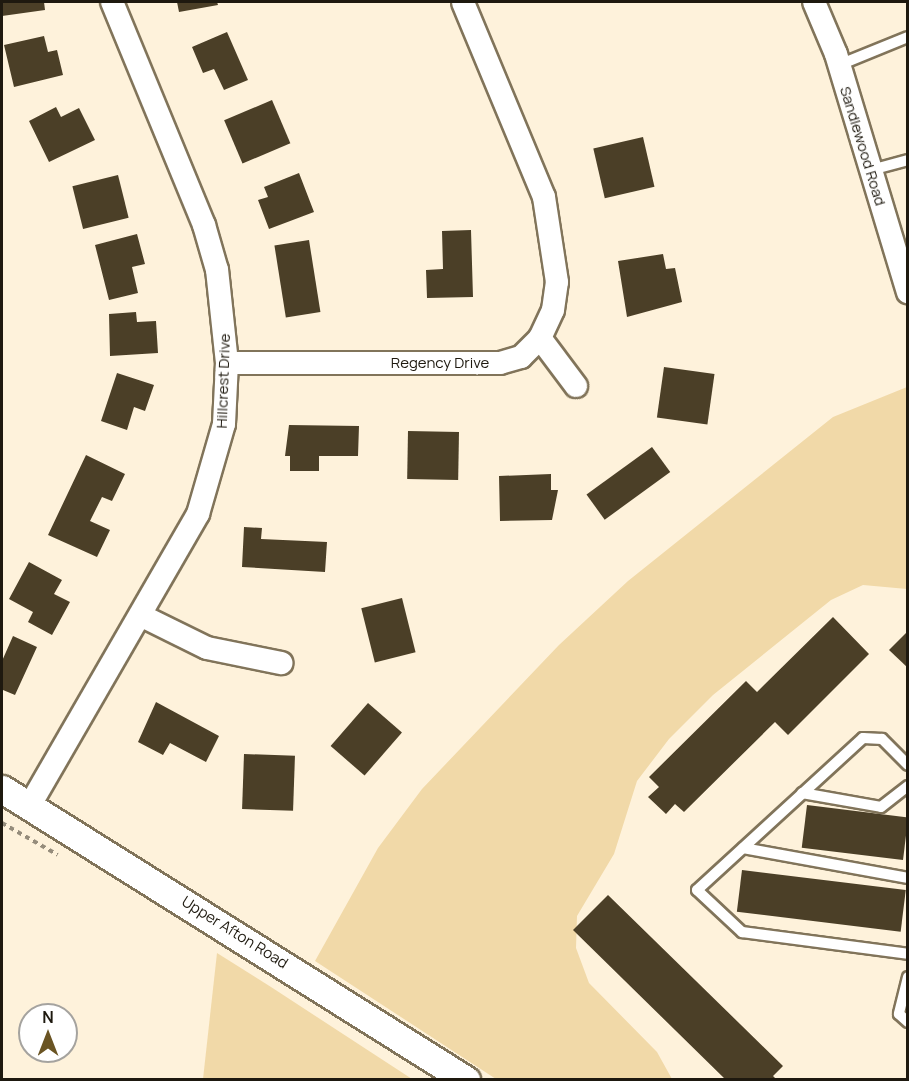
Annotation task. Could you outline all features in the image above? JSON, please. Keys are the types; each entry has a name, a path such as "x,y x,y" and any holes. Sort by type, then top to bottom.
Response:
{"street":[{"name":"Hillcrest Drive","path":"30,805 198,514 215,466 227,363 224,312 204,225 112,2"},
{"name":"Regency Drive","path":"227,363 500,363 521,357 540,338 553,310 556,282 544,197 463,2"},
{"name":"Sandlewood Road","path":"814,2 839,65 906,283"},
{"path":"540,338 576,386"},
{"path":"141,616 207,648 281,663"},
{"name":"Upper Afton Road","path":"2,789 466,1080"}],"lane":[{"path":"839,65 908,37"},
{"path":"871,171 908,160"},
{"path":"908,765 882,739 863,738 697,890 742,932 908,954"},
{"path":"802,793 881,807 908,786"},
{"path":"743,848 908,878"},
{"path":"908,977 900,1014 908,1022"}],"shaded area":[{"path":"907,387 907,589 863,585 831,600 713,695 669,739 637,781 614,854 577,916 576,948 589,983 657,1052 672,1079 496,1079 315,961 378,848 422,789 559,645 628,581 833,417"},
{"path":"217,953 271,987 412,1079 203,1079"}],"building":[{"path":"2,2 44,2 45,10 2,16"},
{"path":"177,2 217,2 218,5 179,12"},
{"path":"227,32 248,80 224,90 214,69 203,73 192,47"},
{"path":"44,36 48,52 57,50 63,75 14,87 4,45"},
{"path":"272,100 290,143 242,164 224,120"},
{"path":"56,107 61,117 79,108 95,140 49,162 29,121"},
{"path":"643,137 654,187 605,198 593,148"},
{"path":"299,173 314,212 269,229 258,200 268,197 264,187"},
{"path":"118,175 129,218 83,229 72,186"},
{"path":"471,230 473,297 427,298 426,270 443,269 442,231"},
{"path":"137,234 145,264 132,267 138,293 109,300 95,245"},
{"path":"309,240 320,312 286,318 274,245"},
{"path":"663,254 666,269 675,268 682,302 627,317 618,261"},
{"path":"136,312 137,322 156,321 158,353 110,356 109,314"},
{"path":"664,367 715,374 707,425 657,418"},
{"path":"117,373 154,385 145,411 134,407 127,430 101,421"},
{"path":"289,425 359,426 358,456 319,456 319,471 290,471 290,456 285,456"},
{"path":"408,431 459,432 458,480 407,479"},
{"path":"652,447 670,472 605,520 586,495"},
{"path":"86,455 125,474 112,501 102,497 90,521 110,530 97,557 48,535"},
{"path":"551,474 551,490 558,490 552,520 500,521 499,476"},
{"path":"244,527 262,528 261,539 327,542 325,572 242,567"},
{"path":"29,562 62,580 54,594 70,602 52,635 28,622 33,612 9,599"},
{"path":"402,598 416,652 375,662 361,608"},
{"path":"833,617 869,654 788,735 775,722 684,812 675,804 666,814 648,797 659,787 649,777 746,681 757,692"},
{"path":"908,631 908,668 889,650"},
{"path":"13,636 37,647 15,695 3,690 2,694 2,661"},
{"path":"156,702 219,736 206,762 170,743 163,755 138,742"},
{"path":"368,703 402,733 365,776 331,746"},
{"path":"244,754 295,756 293,811 242,809"},
{"path":"807,805 908,817 903,860 802,848"},
{"path":"742,870 906,890 901,932 737,912"},
{"path":"608,895 783,1066 773,1076 777,1080 726,1080 573,930"}]}
